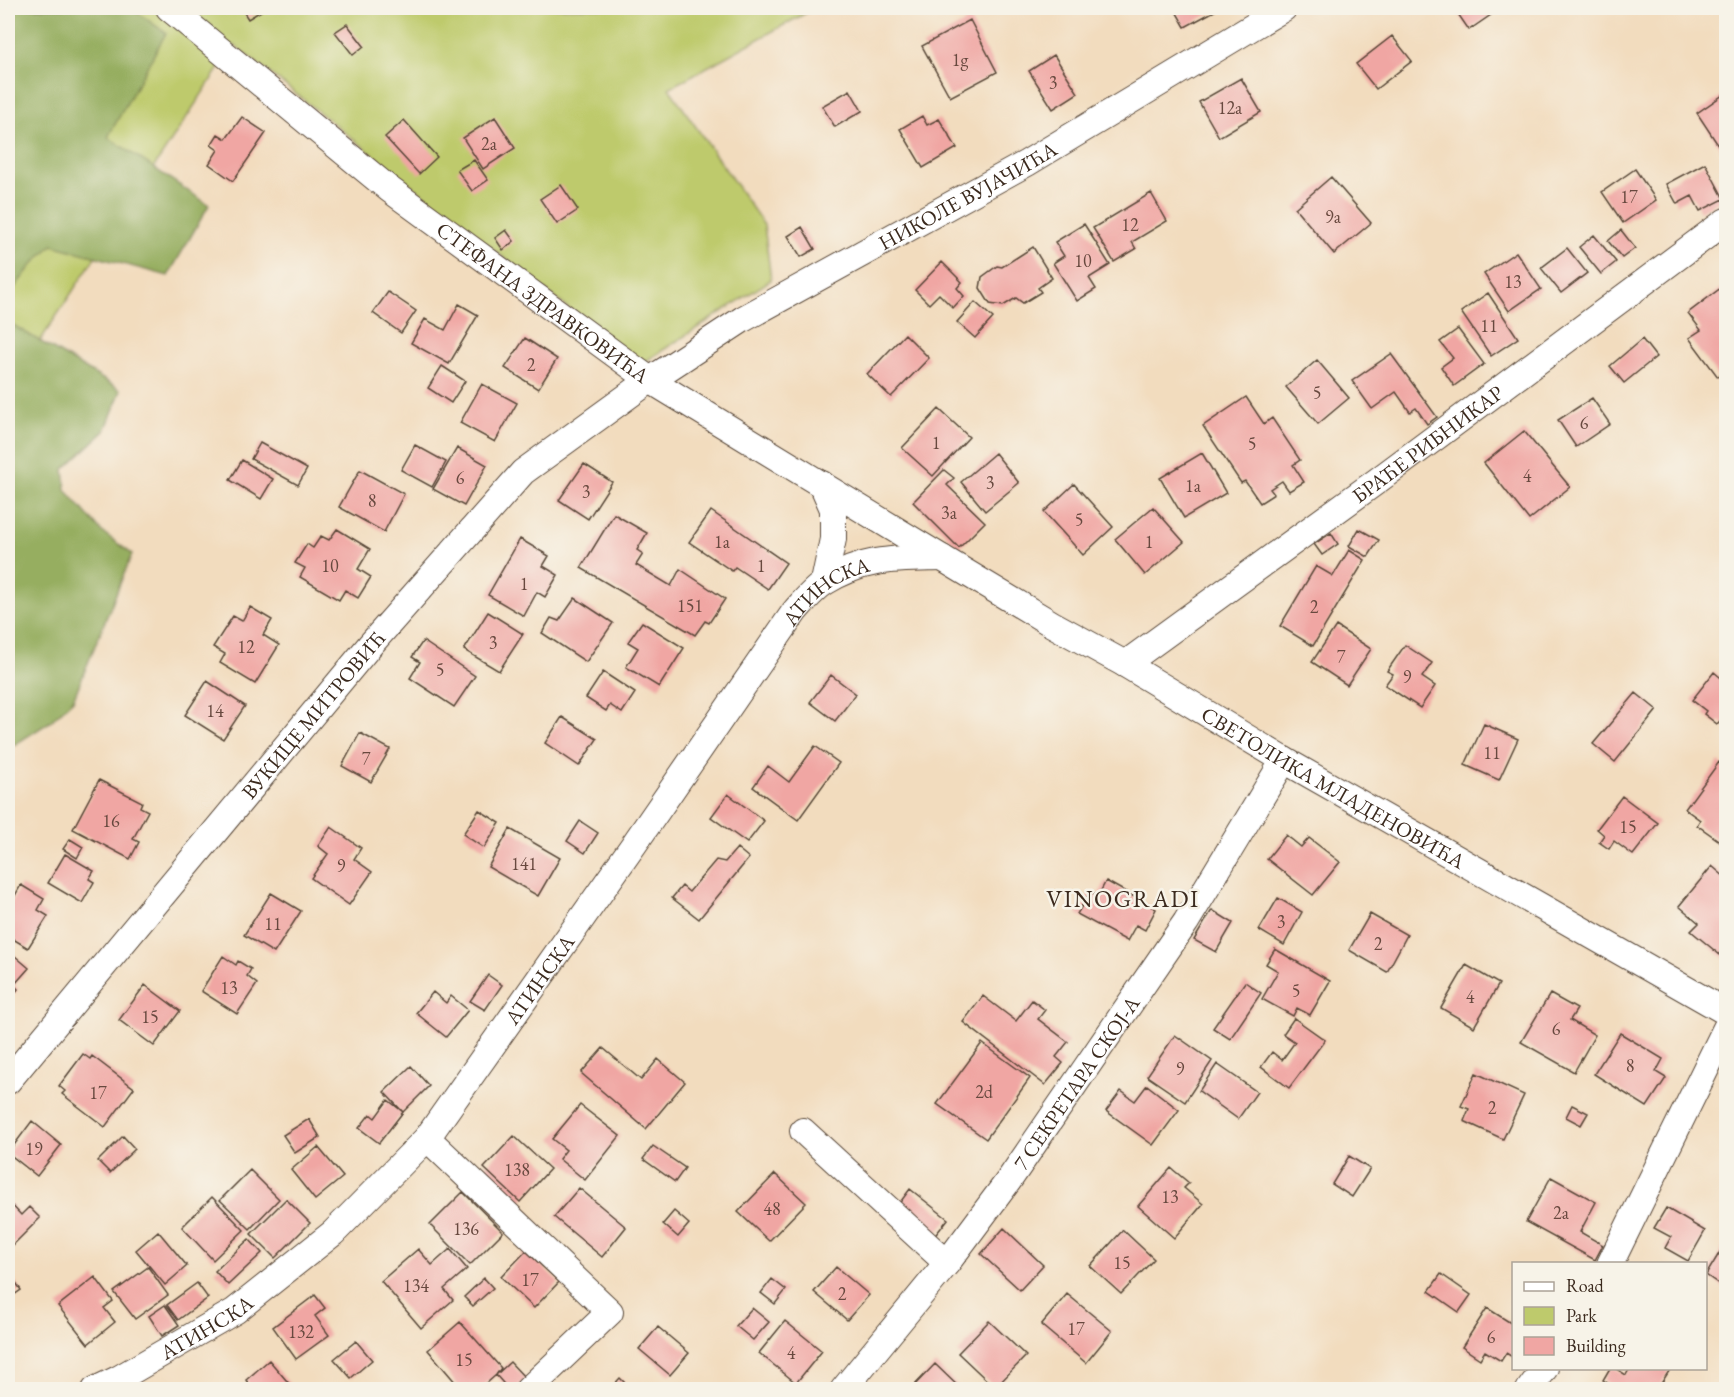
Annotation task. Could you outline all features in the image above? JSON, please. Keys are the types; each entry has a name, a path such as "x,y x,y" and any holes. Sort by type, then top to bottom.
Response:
{"street":[{"name":"СТЕФАНА ЗДРАВКОВИЋА","path":"169,8 389,189 650,380 942,558"},
{"name":"НИКОЛЕ ВУЈАЧИЋА","path":"650,380 743,320 1027,163 1284,8"},
{"name":"БРАЋЕ РИБНИКАР","path":"1125,664 1386,474 1726,220"},
{"name":"ВУКИЦЕ МИТРОВИЋ","path":"8,1081 371,644 523,472 650,380"},
{"path":"822,484 833,509 833,539 824,582"},
{"name":"СВЕТОЛИКА МЛАДЕНОВИЋА","path":"942,558 1284,760 1726,1012"},
{"name":"АТИНСКА","path":"95,1389 118,1379 235,1311 333,1233 427,1138 795,611 824,582 860,565 883,559 942,558"},
{"name":"7 СЕКРЕТАРА СКОЈ-А","path":"843,1389 947,1263 1009,1180 1186,922 1284,760"},
{"path":"1610,1262 1726,1028"},
{"path":"803,1131 947,1263"},
{"path":"427,1138 610,1312 528,1389"},
{"path":"1529,1389 1543,1370"}],"green space":[{"path":"8,8 815,8 669,88 764,225 771,280 640,365 234,45 8,390"},
{"path":"8,8 131,8 166,33 108,137 209,205 168,276 52,245 32,265 8,296"},
{"path":"8,322 121,390 105,431 64,469 66,490 101,531 132,554 73,700 50,722 8,749"}],"building":[{"path":"241,8 266,8 248,19"},
{"path":"1174,8 1220,8 1185,27"},
{"path":"1454,8 1501,8 1469,30"},
{"path":"970,20 997,72 950,97 922,46"},
{"path":"347,24 364,46 353,55 335,32"},
{"path":"1392,36 1412,61 1376,89 1356,64"},
{"path":"1054,55 1078,93 1053,109 1029,71"},
{"path":"1241,78 1261,112 1219,137 1199,102"},
{"path":"850,90 862,111 835,127 822,106"},
{"path":"1726,93 1726,157 1697,113"},
{"path":"922,116 927,125 939,119 957,148 923,168 900,129"},
{"path":"242,117 266,133 233,181 209,164 218,150 211,145 218,134 226,139"},
{"path":"495,117 515,148 483,169 463,138"},
{"path":"404,120 437,157 419,174 385,137"},
{"path":"474,160 488,180 472,191 457,170"},
{"path":"1705,163 1724,199 1700,211 1692,196 1677,204 1666,184"},
{"path":"1635,169 1656,200 1623,223 1602,192"},
{"path":"1331,177 1371,223 1334,254 1295,208"},
{"path":"561,185 578,210 557,224 540,199"},
{"path":"1151,193 1167,221 1132,242 1136,249 1114,262 1093,228"},
{"path":"1084,224 1110,265 1089,278 1096,289 1077,301 1053,263 1064,256 1055,242"},
{"path":"802,227 815,249 801,257 788,236"},
{"path":"506,230 514,241 503,250 495,238"},
{"path":"1621,230 1635,248 1622,258 1608,241"},
{"path":"1594,235 1616,262 1601,274 1579,247"},
{"path":"1033,247 1052,278 1038,288 1041,292 1023,303 1016,298 1003,306 990,304 980,288 982,277 997,266 1002,267"},
{"path":"1567,248 1587,273 1561,293 1541,268"},
{"path":"1516,252 1541,289 1509,311 1484,274"},
{"path":"942,262 962,282 957,288 964,296 953,308 939,294 929,304 915,290"},
{"path":"1726,284 1726,370 1718,377 1689,338 1701,330 1688,313"},
{"path":"388,292 416,311 401,333 373,313"},
{"path":"1488,293 1518,338 1491,356 1461,312"},
{"path":"975,302 993,318 975,338 957,322"},
{"path":"459,304 478,315 449,364 411,343 425,319 445,330"},
{"path":"1458,329 1484,364 1454,386 1441,367 1453,358 1440,342"},
{"path":"905,334 929,358 891,397 867,374"},
{"path":"525,338 557,359 538,389 505,368"},
{"path":"1642,339 1656,357 1624,383 1610,366"},
{"path":"1391,354 1437,417 1427,424 1416,408 1410,412 1396,392 1372,409 1352,381"},
{"path":"1317,360 1349,398 1318,424 1286,387"},
{"path":"442,366 465,381 451,403 428,388"},
{"path":"482,384 517,403 495,442 460,423"},
{"path":"1246,397 1264,424 1272,418 1300,460 1293,465 1304,482 1289,491 1282,481 1270,489 1274,494 1260,503 1245,481 1241,483 1203,426"},
{"path":"1592,398 1610,424 1576,447 1558,420"},
{"path":"939,409 969,437 933,476 902,448"},
{"path":"1524,431 1570,487 1529,520 1484,463"},
{"path":"260,443 307,469 298,485 251,459"},
{"path":"415,445 446,462 432,487 401,470"},
{"path":"457,448 487,465 464,506 433,489"},
{"path":"995,453 1019,483 985,511 961,482"},
{"path":"1202,453 1226,493 1184,518 1160,478"},
{"path":"242,460 273,479 261,499 230,480"},
{"path":"584,464 612,482 588,519 559,500"},
{"path":"360,470 404,494 384,532 339,507"},
{"path":"944,470 954,478 947,485 985,522 959,548 913,502"},
{"path":"1074,484 1113,527 1083,555 1044,512"},
{"path":"1153,507 1184,542 1145,575 1115,539"},
{"path":"711,511 786,563 768,589 735,567 732,571 689,542"},
{"path":"614,514 647,533 637,550 643,554 636,565 671,586 680,569 725,599 709,623 705,621 695,635 581,568"},
{"path":"337,529 370,549 358,569 371,577 358,598 345,590 339,600 300,577 305,568 295,563 307,544 313,548 321,536 329,540"},
{"path":"1359,529 1379,540 1368,557 1349,546"},
{"path":"1331,533 1338,544 1322,555 1314,544"},
{"path":"520,539 549,556 543,566 558,575 545,597 537,592 524,616 488,595"},
{"path":"1349,550 1365,560 1313,646 1280,626 1316,566 1333,576"},
{"path":"575,598 613,623 586,662 542,633 551,618 559,621"},
{"path":"250,607 272,620 263,635 279,645 255,684 220,663 225,654 213,647 233,616 242,621"},
{"path":"488,612 523,634 499,671 464,650"},
{"path":"642,622 684,648 659,687 626,667 638,648 628,642"},
{"path":"1336,626 1371,649 1347,685 1312,662"},
{"path":"423,641 475,676 454,707 410,678 420,662 412,657"},
{"path":"1405,645 1432,663 1422,677 1435,686 1420,708 1385,685 1393,674 1387,671"},
{"path":"603,672 635,693 622,713 610,705 606,711 586,698"},
{"path":"1714,672 1726,682 1726,726 1720,721 1717,724 1692,700"},
{"path":"831,675 856,694 835,721 810,702"},
{"path":"207,681 245,706 223,739 185,715"},
{"path":"1636,693 1657,710 1615,762 1593,744"},
{"path":"562,717 597,739 579,766 545,743"},
{"path":"1484,724 1518,739 1499,780 1465,765"},
{"path":"360,733 390,749 371,782 342,766"},
{"path":"815,746 839,763 798,820 753,787 768,766 789,782"},
{"path":"1719,762 1726,768 1726,835 1721,842 1697,825 1700,820 1685,809"},
{"path":"99,780 142,802 140,807 148,811 133,839 139,842 130,859 73,829"},
{"path":"728,794 764,821 747,843 711,817"},
{"path":"1622,796 1658,823 1633,855 1614,841 1609,849 1599,842 1604,835 1597,829"},
{"path":"479,810 500,823 484,848 463,834"},
{"path":"580,821 598,833 585,853 567,841"},
{"path":"331,827 361,848 354,859 372,872 349,905 311,878 328,854 318,846"},
{"path":"510,829 560,858 538,896 488,867"},
{"path":"1286,835 1301,847 1309,838 1340,862 1313,895 1267,859"},
{"path":"70,839 83,847 77,858 63,849"},
{"path":"737,848 749,858 699,919 672,898 682,886 689,892 716,860 725,862"},
{"path":"65,854 94,871 89,879 94,882 82,903 48,883"},
{"path":"1712,866 1726,878 1726,960 1691,931 1699,923 1679,906"},
{"path":"1106,881 1156,909 1145,930 1136,925 1127,941 1077,914 1090,892 1098,896"},
{"path":"21,885 44,899 38,910 48,916 28,948 8,936 8,908"},
{"path":"271,893 301,911 274,953 244,935"},
{"path":"1278,898 1302,912 1284,945 1259,930"},
{"path":"1212,910 1233,923 1216,952 1194,940"},
{"path":"1370,914 1407,935 1387,972 1349,950"},
{"path":"1275,949 1330,981 1310,1015 1297,1008 1293,1016 1262,999 1278,971 1266,964"},
{"path":"8,950 29,968 14,985 18,989 8,1002"},
{"path":"223,956 236,965 238,961 251,969 247,976 257,984 237,1014 201,991"},
{"path":"1466,965 1499,984 1474,1027 1441,1008"},
{"path":"488,975 502,985 485,1010 470,1001"},
{"path":"1245,982 1261,993 1230,1039 1213,1028"},
{"path":"145,985 180,1011 154,1046 119,1020"},
{"path":"433,992 446,1003 451,996 468,1010 446,1037 416,1013"},
{"path":"1550,994 1577,1009 1570,1020 1595,1035 1574,1072 1521,1042"},
{"path":"983,996 1016,1021 1032,1000 1045,1010 1038,1019 1068,1042 1056,1057 1063,1063 1045,1085 963,1022"},
{"path":"1294,1018 1325,1040 1289,1088 1261,1067 1272,1052 1282,1060 1295,1042 1283,1034"},
{"path":"1620,1033 1663,1059 1656,1072 1666,1078 1647,1107 1594,1074"},
{"path":"1175,1035 1212,1061 1185,1102 1147,1076"},
{"path":"982,1043 1030,1078 986,1139 937,1104"},
{"path":"603,1048 641,1080 658,1059 685,1082 646,1129 581,1073"},
{"path":"83,1054 90,1059 92,1056 134,1088 105,1127 62,1094 65,1091 59,1086"},
{"path":"1217,1064 1257,1092 1238,1119 1199,1091"},
{"path":"411,1066 429,1086 403,1112 384,1092"},
{"path":"1476,1073 1524,1095 1503,1139 1464,1121 1469,1109 1461,1106"},
{"path":"1147,1085 1179,1110 1153,1145 1106,1111 1121,1091 1135,1101"},
{"path":"388,1100 403,1112 379,1143 359,1128 370,1114 375,1118"},
{"path":"580,1105 620,1136 585,1180 559,1159 566,1150 552,1139"},
{"path":"1572,1105 1588,1113 1581,1125 1566,1117"},
{"path":"309,1119 320,1137 295,1153 283,1135"},
{"path":"32,1121 61,1145 37,1176 8,1153"},
{"path":"123,1136 135,1149 110,1173 98,1161"},
{"path":"514,1136 550,1169 520,1202 484,1168"},
{"path":"653,1146 685,1168 675,1182 643,1159"},
{"path":"318,1147 343,1177 315,1200 291,1170"},
{"path":"1349,1156 1370,1169 1352,1197 1332,1184"},
{"path":"1171,1168 1189,1183 1184,1188 1203,1204 1174,1238 1138,1206"},
{"path":"250,1170 279,1199 250,1229 220,1200"},
{"path":"775,1174 806,1203 769,1241 738,1212"},
{"path":"1551,1177 1596,1202 1580,1232 1603,1245 1595,1260 1526,1222"},
{"path":"579,1188 626,1227 602,1257 554,1217"},
{"path":"910,1189 948,1219 933,1238 895,1209"},
{"path":"463,1192 503,1232 470,1265 430,1225"},
{"path":"212,1197 244,1230 213,1260 182,1227"},
{"path":"286,1199 310,1223 275,1258 251,1234"},
{"path":"8,1201 21,1215 29,1207 40,1218 8,1250"},
{"path":"1666,1208 1705,1231 1688,1261 1665,1248 1671,1237 1654,1228"},
{"path":"674,1211 689,1224 678,1237 663,1224"},
{"path":"1004,1228 1043,1265 1020,1290 981,1254"},
{"path":"1123,1230 1154,1259 1121,1294 1090,1266"},
{"path":"158,1231 187,1266 165,1285 136,1250"},
{"path":"249,1239 262,1253 228,1285 215,1271"},
{"path":"1726,1242 1726,1289 1707,1276"},
{"path":"418,1249 432,1265 450,1249 467,1269 444,1289 453,1300 421,1328 381,1281"},
{"path":"526,1251 559,1282 534,1308 501,1277"},
{"path":"148,1267 168,1295 135,1319 114,1292"},
{"path":"836,1267 869,1295 847,1320 814,1292"},
{"path":"8,1271 21,1290 8,1299"},
{"path":"1441,1274 1471,1295 1459,1312 1429,1291"},
{"path":"95,1277 113,1301 104,1308 115,1322 88,1344 58,1306"},
{"path":"484,1278 493,1288 473,1306 464,1297"},
{"path":"772,1279 786,1290 775,1304 761,1293"},
{"path":"197,1283 208,1298 178,1320 167,1305"},
{"path":"1067,1294 1112,1331 1086,1363 1041,1325"},
{"path":"315,1295 325,1308 315,1316 329,1335 296,1359 273,1327"},
{"path":"165,1305 179,1325 162,1336 149,1316"},
{"path":"752,1308 769,1322 753,1340 736,1326"},
{"path":"1487,1308 1512,1324 1512,1357 1506,1353 1501,1361 1485,1351 1480,1359 1462,1347"},
{"path":"785,1321 822,1351 796,1383 759,1353"},
{"path":"989,1321 1026,1356 995,1388 958,1353"},
{"path":"460,1322 501,1368 479,1390 462,1390 428,1350"},
{"path":"658,1327 689,1353 670,1375 639,1349"},
{"path":"356,1341 372,1360 351,1378 334,1359"},
{"path":"269,1360 292,1387 289,1390 254,1390 246,1380"},
{"path":"510,1362 526,1379 515,1390 509,1390 496,1375"},
{"path":"935,1364 962,1390 910,1390"},
{"path":"1609,1370 1618,1370 1626,1375 1629,1370 1670,1370 1657,1390 1618,1390 1603,1380"},
{"path":"620,1378 632,1390 609,1390"}],"district":[{"name":"VINOGRADI","path":"1123,898"}]}
